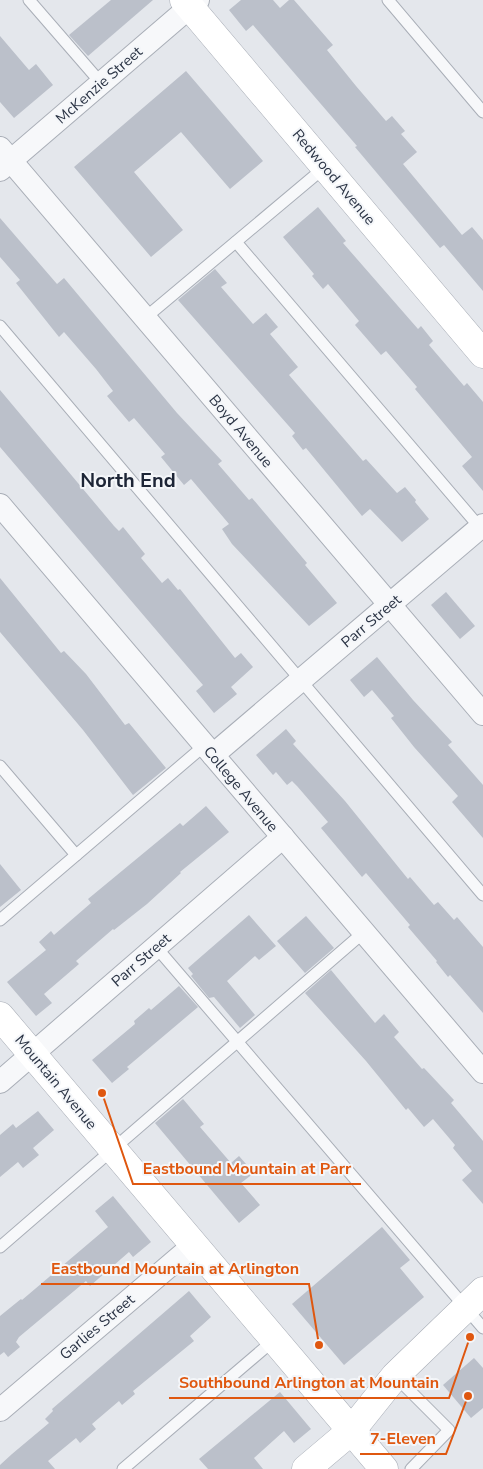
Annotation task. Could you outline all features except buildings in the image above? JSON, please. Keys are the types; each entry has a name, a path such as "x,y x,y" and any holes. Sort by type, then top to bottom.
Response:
{"main road":[{"name":"Redwood Avenue","path":"191,2 325,167 483,354"},
{"name":"Mountain Avenue","path":"0,1016 384,1469"},
{"path":"306,1469 351,1431 396,1376 474,1299"}],"street":[{"name":"McKenzie Street","path":"4,160 101,84 191,2"},
{"name":"Boyd Avenue","path":"4,160 145,318 483,714"},
{"name":"College Avenue","path":"0,505 483,1072"},
{"name":"Parr Street","path":"209,750 300,680 482,528"},
{"name":"Parr Street","path":"0,1082 283,837"},
{"name":"Garlies Street","path":"0,1410 194,1245"}],"lane":[{"path":"30,0 101,84"},
{"path":"388,0 483,112"},
{"path":"145,318 325,167"},
{"path":"236,242 482,528"},
{"path":"0,326 483,894"},
{"path":"0,920 76,855 209,750"},
{"path":"0,766 76,855"},
{"path":"0,1247 364,932"},
{"path":"156,947 238,1043 474,1299 483,1328"},
{"path":"123,1469 274,1340"},
{"path":"396,1376 450,1430 411,1469"}],"place":[{"name":"Eastbound Mountain at Parr","path":"102,1093"},
{"name":"Southbound Arlington at Mountain","path":"470,1337"},
{"name":"Eastbound Mountain at Arlington","path":"319,1345"},
{"name":"7-Eleven","path":"468,1396"}],"district":[{"name":"North End","path":"128,480"}]}
